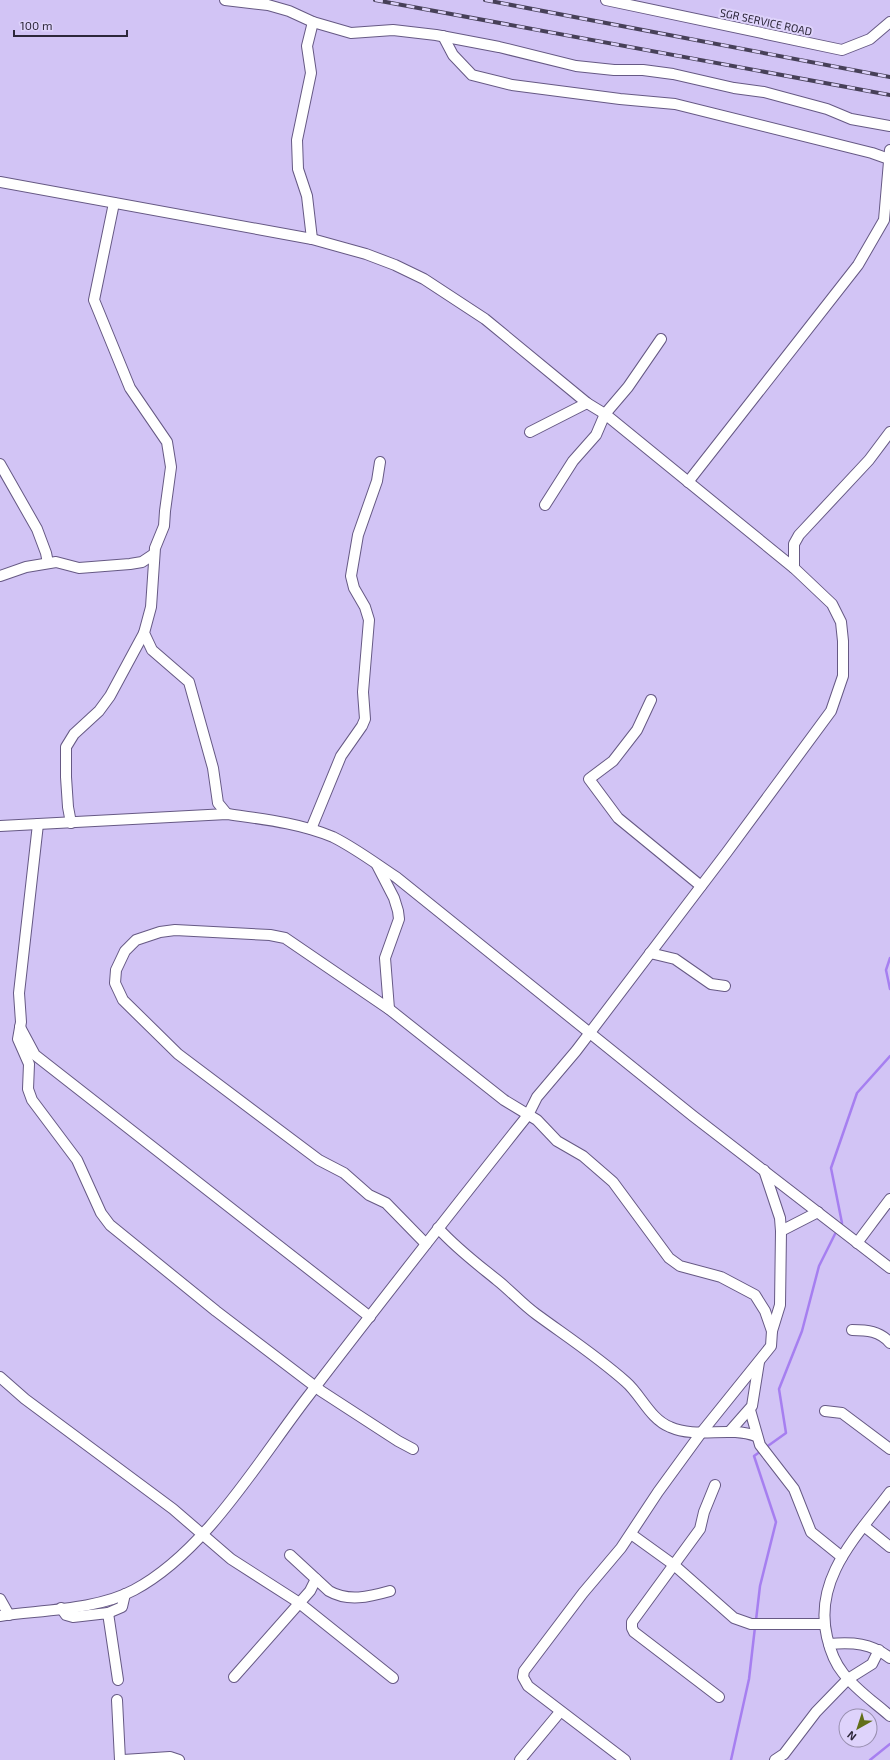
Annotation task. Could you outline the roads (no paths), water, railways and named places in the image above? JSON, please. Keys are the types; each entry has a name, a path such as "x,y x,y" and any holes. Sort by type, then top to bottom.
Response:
{"street":[{"path":"225,0 268,5 289,11 313,22 351,33 393,30 443,36 499,47 576,66 614,70 643,70 764,92 827,109 851,119 890,126"},
{"name":"SGR SERVICE ROAD","path":"606,0 842,50 870,38 890,22"},
{"path":"312,239 307,196 298,169 297,140 311,73 307,46 313,22"},
{"path":"443,36 453,55 472,75 512,85 620,99 675,104 872,153 890,154 884,220 858,265 688,482"},
{"path":"0,182 312,239 366,254 424,278 485,319 586,403 605,414 794,568 832,604 841,622 843,641 843,676 831,711 576,1051 537,1097 528,1115 438,1228 242,1485 197,1541 164,1570 141,1586 124,1594 94,1604 4,1615 0,1599"},
{"path":"71,823 68,807 66,777 66,747 74,734 99,710 110,696 144,633 151,608 154,554 164,526 171,473 167,442 130,388 94,300 114,203"},
{"path":"545,505 573,462 596,435 605,414 628,387 662,339"},
{"path":"530,432 586,403"},
{"path":"794,568 794,544 799,535 880,446 890,432"},
{"path":"880,446 890,451"},
{"path":"311,829 326,788 343,751 362,726 365,719 363,692 369,620 365,607 354,588 351,576 358,535 377,481 380,462"},
{"path":"0,464 38,530 48,563"},
{"path":"0,576 26,567 58,562 79,568 130,564 142,562 154,554"},
{"path":"144,633 152,650 190,682 213,768 218,803 227,814"},
{"path":"652,700 637,730 613,761 588,780 618,818 701,886"},
{"path":"0,826 227,814 263,819 311,829 333,838 376,863 396,877 590,1031 693,1116 890,1268"},
{"path":"38,824 19,993 21,1017 18,1039 29,1064 28,1089 32,1100 77,1160 104,1218 216,1311 316,1386 398,1441 413,1449"},
{"path":"376,863 394,898 399,919 386,958 389,1009"},
{"path":"426,1244 386,1203 369,1195 344,1173 319,1160 172,1049 123,1000 115,982 116,970 125,951 136,940 160,932 175,930 270,935 285,938 389,1009 504,1100 543,1125 557,1141 583,1156 613,1182 669,1258 680,1266 721,1277 755,1295 765,1311 772,1331"},
{"path":"650,953 675,959 712,984 725,986"},
{"path":"20,1026 35,1055 370,1317"},
{"path":"624,1760 528,1686 523,1677 524,1671 583,1593 621,1548 658,1492 701,1433 771,1346 772,1331 780,1305 781,1231 780,1218 763,1169"},
{"path":"857,1242 890,1199"},
{"path":"781,1231 818,1212"},
{"path":"438,1228 465,1256 498,1281 526,1306 616,1373 632,1388 662,1423 678,1430 701,1433 730,1431 747,1432 756,1436"},
{"path":"852,1330 861,1330 880,1334 890,1343"},
{"path":"730,1431 750,1410 754,1401 759,1362"},
{"path":"0,1377 25,1399 173,1509 231,1559 298,1602 393,1678"},
{"path":"750,1410 756,1436 763,1450 794,1489 811,1532 842,1557"},
{"path":"825,1411 833,1410 842,1413 890,1449"},
{"path":"715,1484 704,1512 700,1529 632,1622 632,1628 634,1632 719,1696"},
{"path":"890,1492 842,1557 834,1571 826,1591 824,1624 836,1663 848,1679 890,1716"},
{"path":"864,1526 890,1547"},
{"path":"631,1534 674,1565 734,1618 742,1622 750,1624 824,1624"},
{"path":"290,1555 329,1591 343,1597 361,1598 390,1591"},
{"path":"234,1676 298,1602 310,1591 316,1579"},
{"path":"61,1608 66,1615 73,1617 108,1613 122,1607 124,1594"},
{"path":"108,1613 118,1680"},
{"path":"829,1644 849,1643 879,1650 890,1658"},
{"path":"775,1760 784,1754 816,1712 848,1679 872,1664 879,1650"},
{"path":"117,1700 122,1760 170,1757 179,1760"},
{"path":"520,1760 560,1712"}],"waterway":[{"path":"890,958 886,970 890,989"},
{"path":"842,1223 831,1168 857,1093 890,1056"},
{"path":"765,1448 786,1433 779,1389 802,1331 819,1266 835,1234"},
{"path":"756,1620 760,1586 776,1522 754,1456 761,1451"},
{"path":"731,1760 749,1679 755,1627"},
{"path":"870,1760 890,1744"}],"railway":[{"path":"375,0 890,95"},
{"path":"485,0 890,77"}]}
